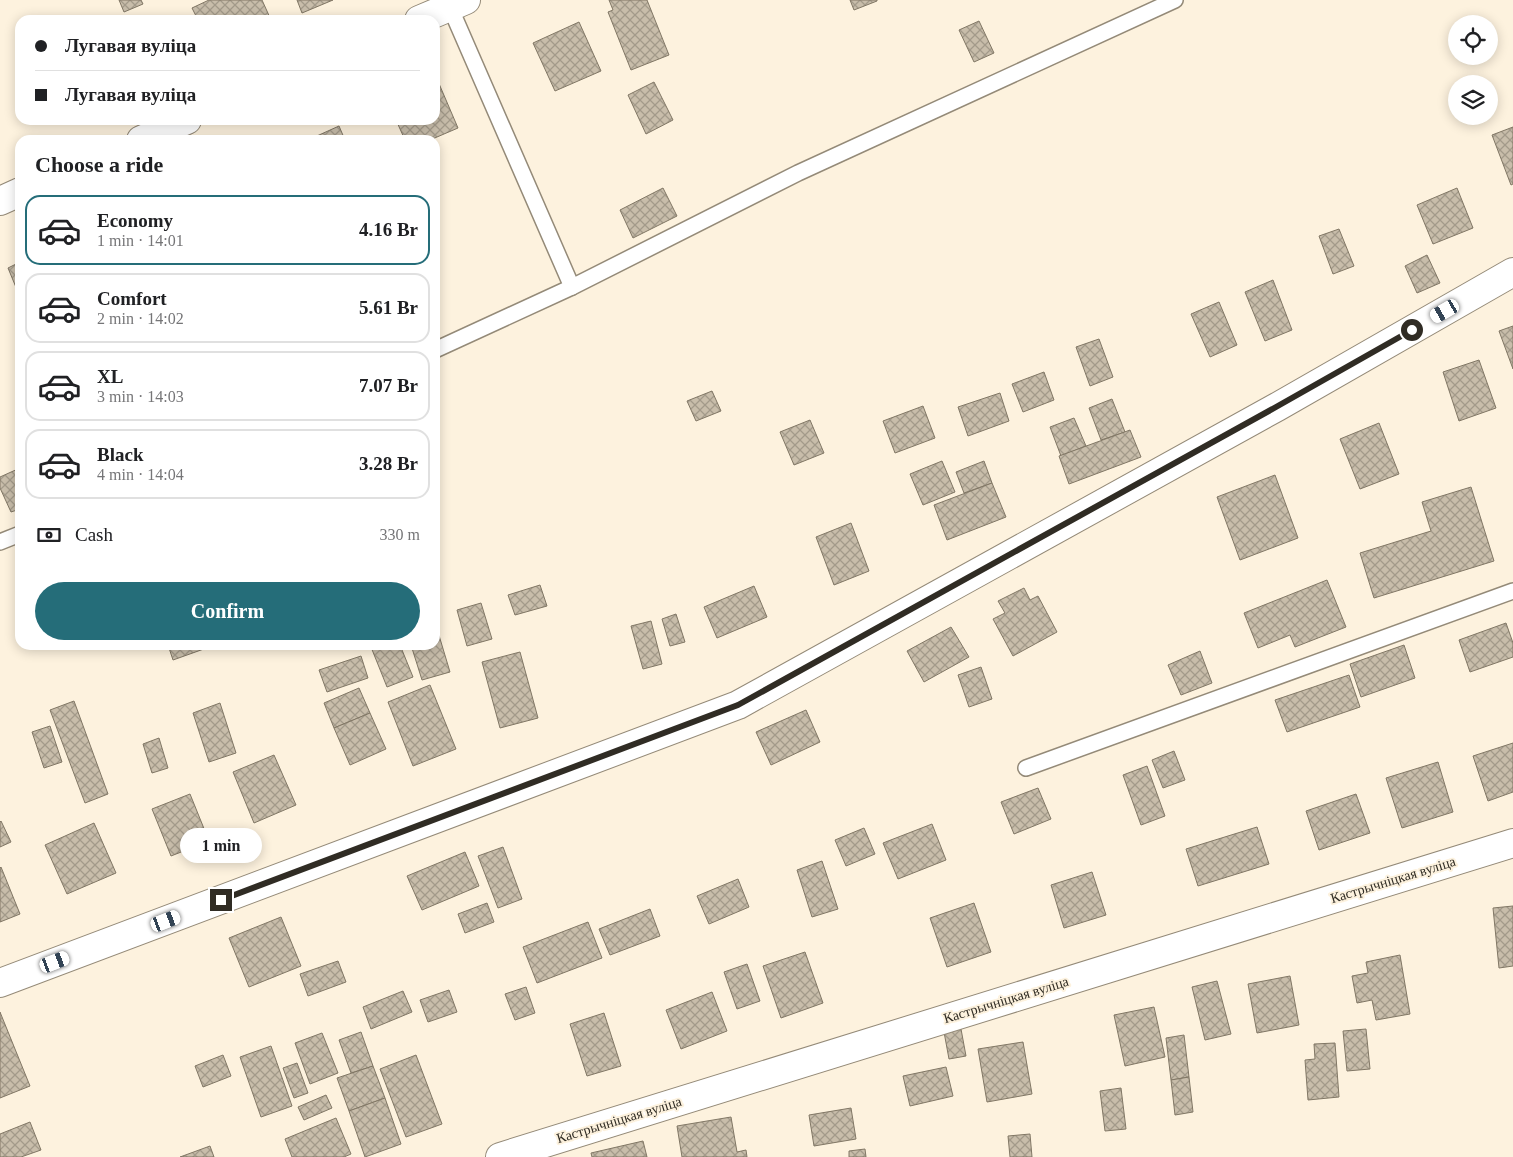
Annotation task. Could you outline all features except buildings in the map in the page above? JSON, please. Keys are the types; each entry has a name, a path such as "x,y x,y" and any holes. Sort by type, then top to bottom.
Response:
{"street":[{"path":"429,15 454,2"},
{"path":"152,135 176,125"},
{"path":"0,201 15,194"},
{"path":"0,983 738,705 1276,407 1513,272"},
{"name":"Кастрычніцкая вуліца","path":"500,1157 1513,843"}],"lane":[{"path":"440,348 572,287 798,173 1175,0"},
{"path":"454,2 572,287"},
{"path":"0,542 15,536"},
{"path":"1026,768 1513,591"}],"route":[{"path":"221,900 738,705 1412,330"}]}
